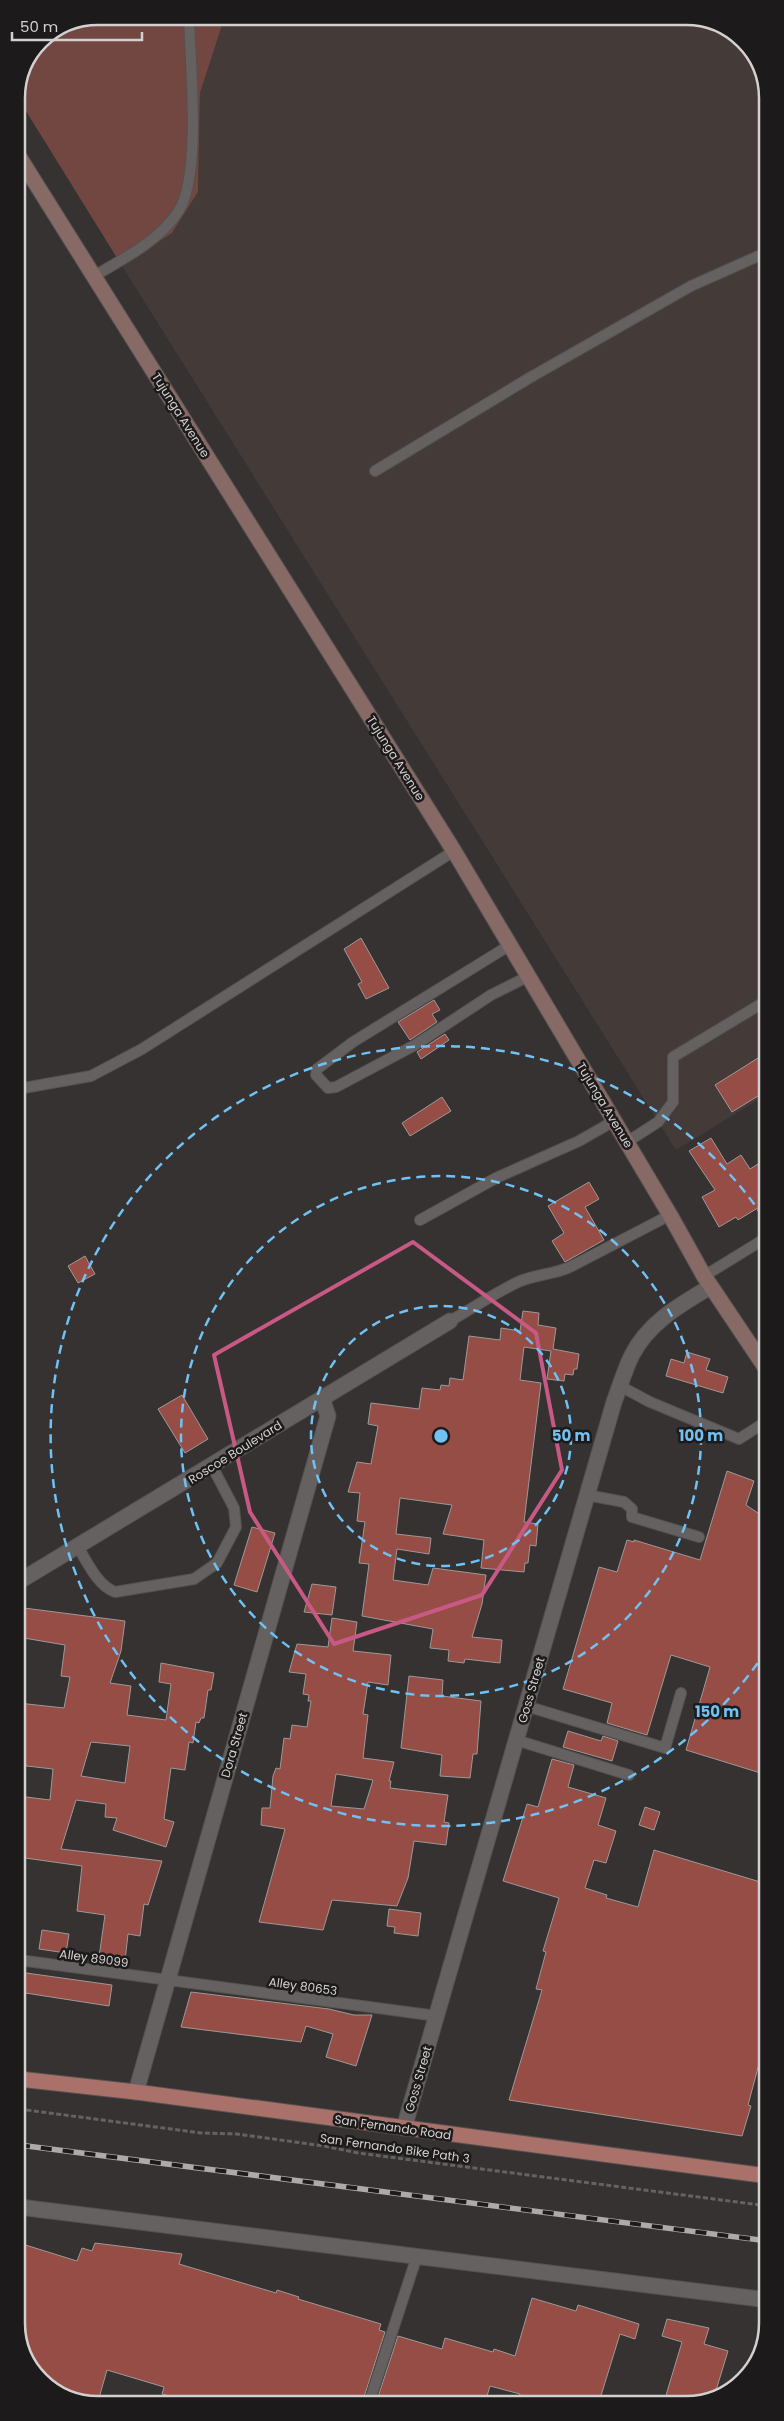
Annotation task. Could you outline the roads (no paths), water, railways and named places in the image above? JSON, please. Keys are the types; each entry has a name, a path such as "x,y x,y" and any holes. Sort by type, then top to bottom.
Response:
{"main road":[{"name":"San Fernando Road","path":"25,2080 136,2092 759,2175"}],"street":[{"name":"Tujunga Avenue","path":"25,166 454,851 670,1215 707,1281 759,1358"},
{"name":"Goss Street","path":"404,2128 620,1386 633,1354 652,1326 707,1281"},
{"name":"Roscoe Boulevard","path":"25,1578 450,1321"},
{"name":"Dora Street","path":"136,2092 328,1416 322,1398"},
{"path":"25,2208 759,2299"}],"lane":[{"path":"94,276 157,235 179,212 193,162 188,25"},
{"path":"374,471 530,377 691,286 759,256"},
{"path":"25,1088 91,1076 142,1049 454,851"},
{"path":"510,945 353,1042 316,1069 316,1075 328,1088 336,1087 414,1044 491,994 529,976"},
{"path":"627,1142 658,1122 673,1102 673,1057 759,1005"},
{"path":"420,1220 496,1178 579,1141 614,1120"},
{"path":"450,1321 519,1281 540,1275 554,1274 670,1215"},
{"path":"707,1281 759,1243"},
{"path":"620,1386 650,1402 738,1439 759,1426"},
{"path":"78,1547 106,1589 115,1592 194,1579 216,1563 236,1527 234,1508 225,1486 212,1466"},
{"path":"587,1495 624,1502 632,1508 632,1517 699,1537"},
{"path":"526,1706 665,1748 681,1693"},
{"path":"516,1740 629,1775"},
{"name":"Alley 89099","path":"25,1961 167,1982"},
{"name":"Alley 80653","path":"167,1982 436,2016"},
{"path":"371,2396 417,2256"}],"railway":[{"path":"25,2146 759,2240"}]}
